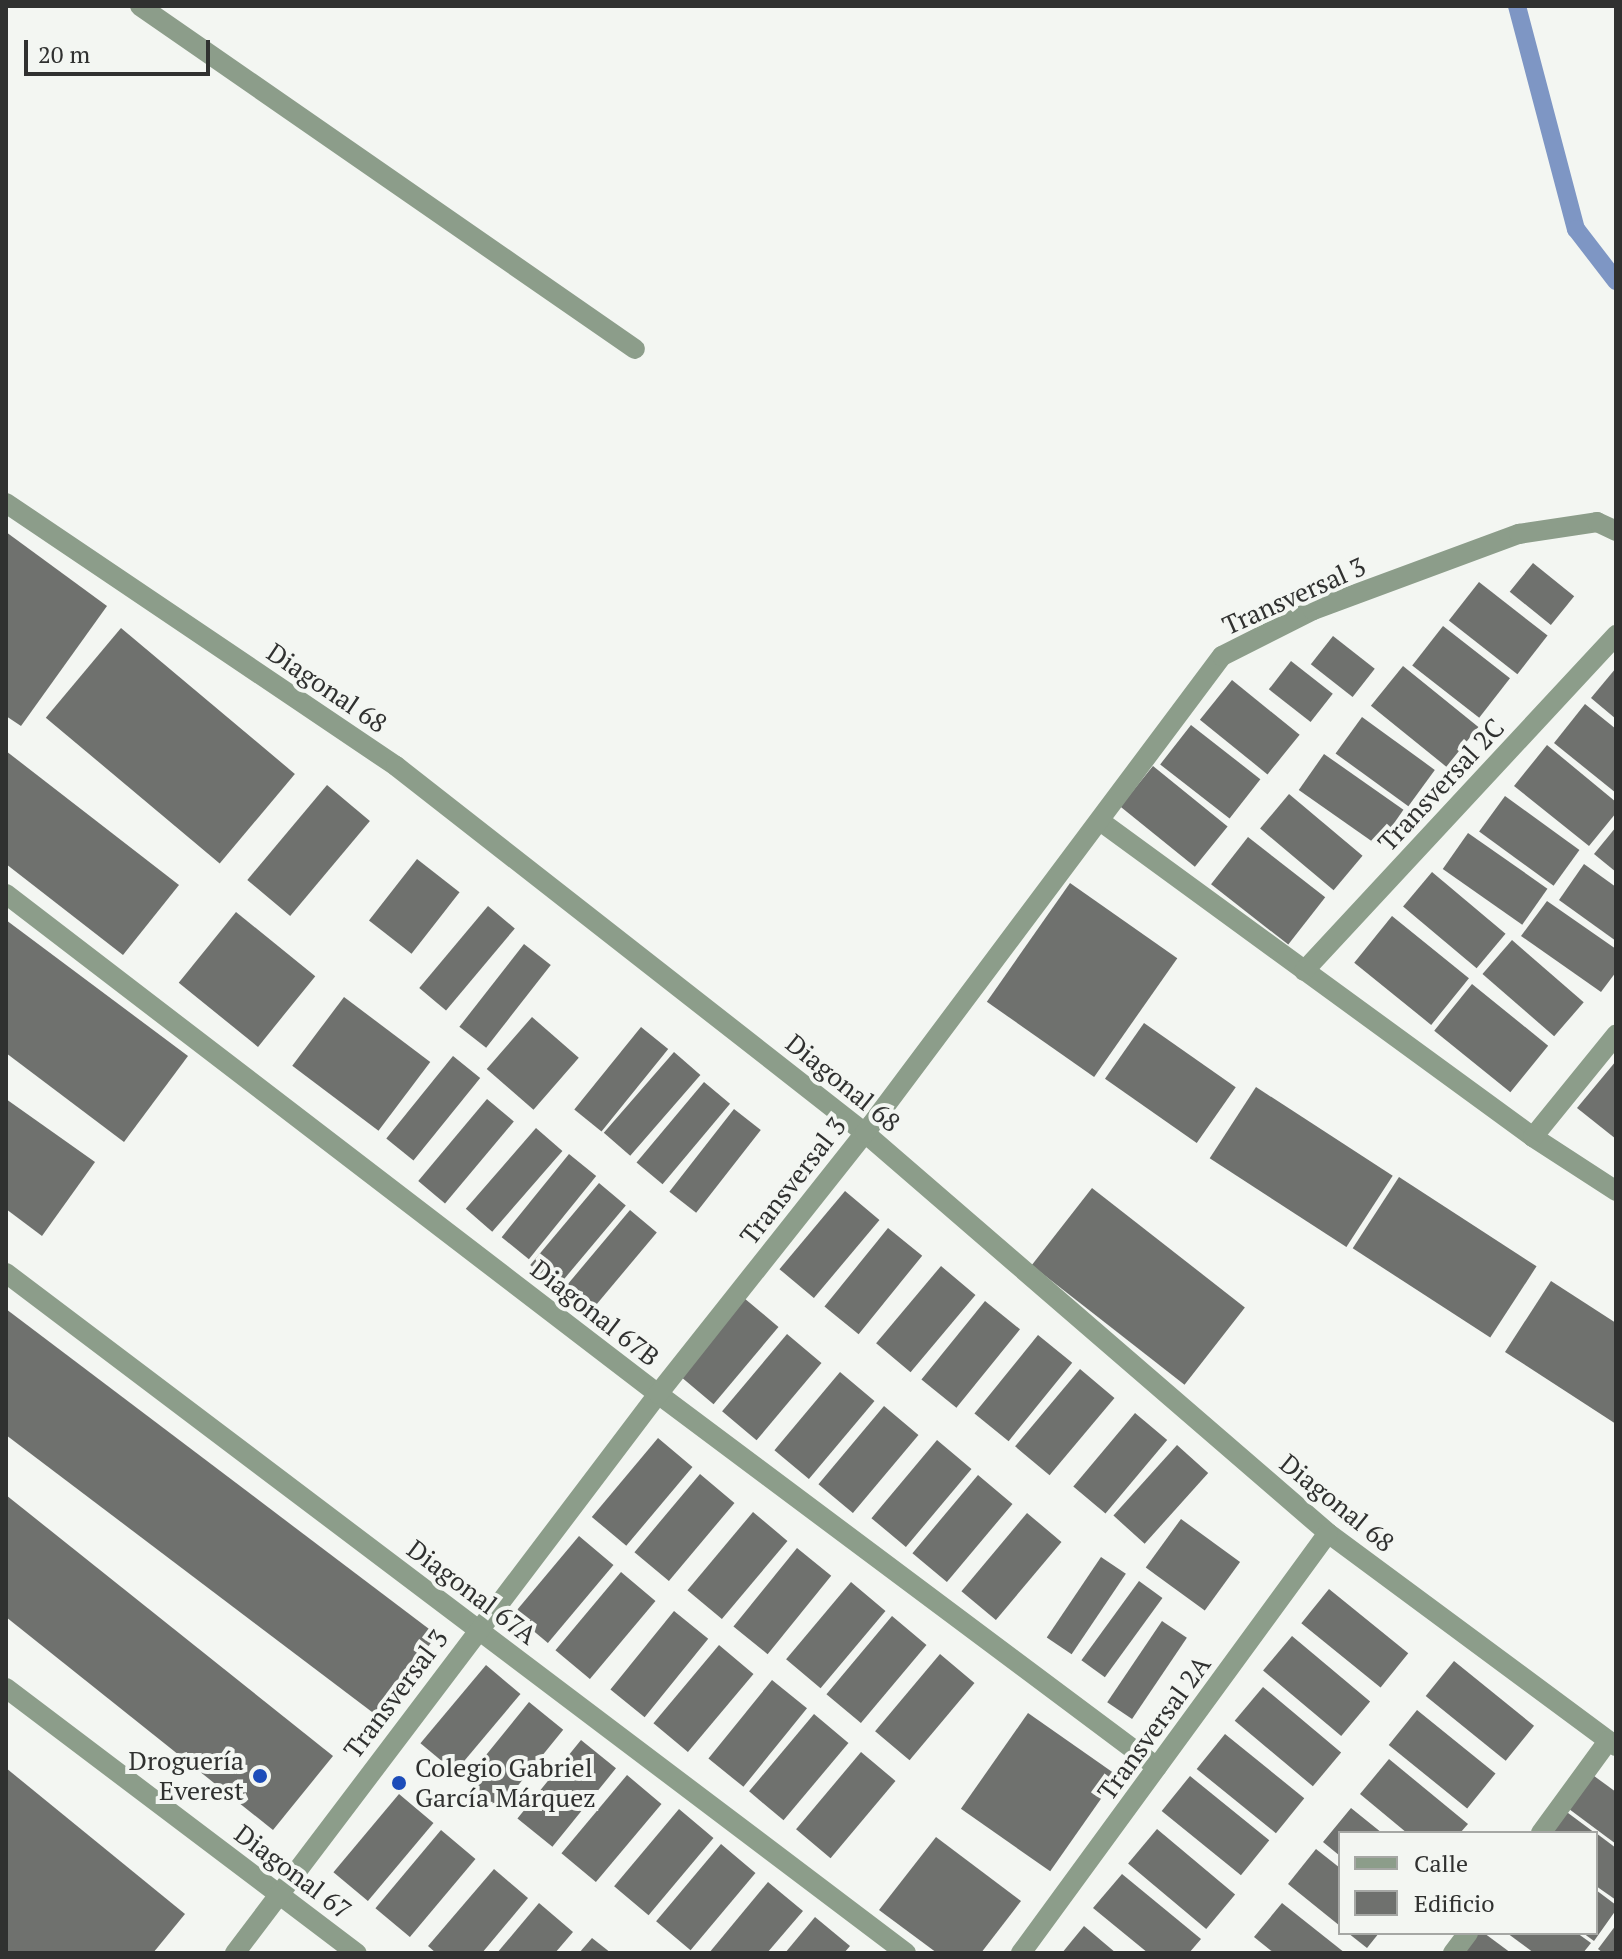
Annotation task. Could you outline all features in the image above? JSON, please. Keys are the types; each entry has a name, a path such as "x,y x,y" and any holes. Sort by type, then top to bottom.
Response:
{"street":[{"path":"140,6 635,349"},
{"name":"Diagonal 68","path":"6,503 396,766 865,1133 1328,1533 1612,1744"},
{"name":"Transversal 3","path":"235,1953 478,1628 865,1133 1222,656 1313,610 1519,534 1597,522 1616,531"},
{"name":"Transversal 2C","path":"1304,971 1616,635"},
{"path":"1100,821 1533,1137 1616,1191"},
{"name":"Diagonal 67B","path":"6,894 658,1394 1157,1767"},
{"path":"1533,1137 1616,1035"},
{"name":"Diagonal 67A","path":"6,1273 906,1953"},
{"name":"Transversal 2A","path":"1021,1953 1328,1533"},
{"name":"Diagonal 67","path":"6,1688 357,1953"},
{"path":"1543,1831 1612,1744"},
{"path":"1453,1953 1466,1935"}],"building":[{"path":"6,532 107,606 21,726 6,716"},
{"path":"1533,563 1574,596 1551,625 1510,592"},
{"path":"1479,582 1548,636 1517,674 1449,621"},
{"path":"1443,626 1510,678 1479,718 1412,665"},
{"path":"121,628 295,774 220,864 46,718"},
{"path":"1333,636 1375,669 1353,697 1311,664"},
{"path":"1291,661 1333,694 1311,722 1269,689"},
{"path":"1403,666 1478,727 1446,767 1371,706"},
{"path":"1616,668 1616,719 1591,698"},
{"path":"1232,680 1300,735 1268,774 1200,720"},
{"path":"1585,704 1616,729 1616,793 1554,743"},
{"path":"1362,717 1435,770 1408,806 1336,753"},
{"path":"1191,725 1260,779 1230,819 1160,764"},
{"path":"1547,745 1616,802 1616,813 1589,846 1514,786"},
{"path":"6,751 179,885 123,955 6,864"},
{"path":"1324,754 1403,810 1378,846 1299,790"},
{"path":"1153,766 1228,826 1195,867 1120,806"},
{"path":"327,785 370,821 290,916 247,880"},
{"path":"1289,794 1363,856 1334,890 1260,828"},
{"path":"1505,796 1579,850 1554,886 1479,832"},
{"path":"1616,827 1616,872 1594,854"},
{"path":"1468,833 1547,889 1522,925 1443,869"},
{"path":"1248,837 1325,897 1288,945 1211,884"},
{"path":"417,859 460,892 412,954 369,920"},
{"path":"1584,864 1616,887 1616,941 1559,900"},
{"path":"1432,872 1506,934 1477,968 1403,906"},
{"path":"1070,883 1177,958 1094,1077 987,1002"},
{"path":"1547,901 1616,949 1616,972 1601,992 1521,936"},
{"path":"488,906 515,928 446,1010 419,988"},
{"path":"236,912 315,976 258,1047 179,983"},
{"path":"1392,916 1469,978 1431,1025 1354,963"},
{"path":"6,920 188,1056 124,1142 6,1053"},
{"path":"1512,940 1584,1002 1554,1036 1482,974"},
{"path":"524,944 551,965 486,1048 459,1027"},
{"path":"1472,984 1548,1046 1510,1092 1434,1031"},
{"path":"344,997 430,1062 378,1131 292,1066"},
{"path":"532,1017 579,1058 534,1110 487,1069"},
{"path":"1144,1023 1236,1087 1197,1143 1105,1079"},
{"path":"641,1027 668,1049 601,1131 574,1109"},
{"path":"674,1052 700,1075 630,1156 604,1133"},
{"path":"453,1056 480,1078 413,1160 386,1138"},
{"path":"1616,1061 1616,1139 1577,1108"},
{"path":"704,1082 730,1104 663,1184 637,1162"},
{"path":"1256,1087 1393,1176 1346,1247 1210,1158"},
{"path":"6,1099 95,1162 42,1236 6,1209"},
{"path":"487,1099 514,1121 445,1203 418,1181"},
{"path":"734,1109 761,1130 696,1213 669,1192"},
{"path":"536,1128 562,1151 492,1232 466,1209"},
{"path":"569,1154 596,1176 529,1259 502,1237"},
{"path":"1399,1177 1537,1266 1490,1338 1353,1248"},
{"path":"599,1183 626,1205 557,1287 530,1265"},
{"path":"1092,1188 1245,1307 1185,1385 1032,1265"},
{"path":"845,1191 879,1220 814,1298 779,1269"},
{"path":"630,1210 657,1232 588,1314 561,1292"},
{"path":"888,1228 922,1256 859,1334 824,1306"},
{"path":"941,1266 975,1295 911,1372 876,1343"},
{"path":"1551,1281 1616,1323 1616,1424 1505,1352"},
{"path":"744,1298 778,1327 714,1404 679,1375"},
{"path":"985,1301 1020,1329 956,1408 921,1379"},
{"path":"6,1309 437,1635 376,1715 6,1435"},
{"path":"787,1334 821,1363 757,1440 722,1411"},
{"path":"1038,1335 1072,1363 1009,1441 974,1413"},
{"path":"1080,1369 1114,1398 1050,1475 1015,1446"},
{"path":"840,1372 874,1401 809,1479 774,1450"},
{"path":"884,1406 918,1435 853,1513 818,1484"},
{"path":"1135,1413 1167,1440 1105,1514 1073,1487"},
{"path":"658,1438 692,1467 626,1546 592,1517"},
{"path":"937,1440 971,1469 906,1547 871,1518"},
{"path":"1177,1445 1208,1473 1145,1544 1113,1516"},
{"path":"700,1474 734,1503 669,1581 634,1552"},
{"path":"978,1475 1012,1504 947,1582 912,1553"},
{"path":"6,1495 333,1756 273,1830 6,1617"},
{"path":"753,1512 787,1541 722,1619 687,1590"},
{"path":"1027,1513 1061,1542 996,1620 961,1591"},
{"path":"1181,1519 1240,1562 1205,1610 1146,1568"},
{"path":"579,1536 613,1565 548,1643 513,1614"},
{"path":"797,1548 831,1576 768,1654 733,1626"},
{"path":"1101,1557 1126,1574 1072,1654 1047,1637"},
{"path":"621,1572 655,1601 590,1679 555,1650"},
{"path":"1139,1581 1162,1598 1105,1677 1081,1660"},
{"path":"851,1582 885,1611 821,1688 786,1659"},
{"path":"1329,1589 1408,1653 1381,1687 1301,1623"},
{"path":"674,1611 708,1639 645,1717 610,1689"},
{"path":"892,1616 926,1645 861,1723 826,1694"},
{"path":"1162,1621 1187,1638 1132,1719 1107,1702"},
{"path":"1292,1636 1370,1702 1341,1736 1263,1670"},
{"path":"719,1645 753,1674 688,1752 653,1723"},
{"path":"940,1654 974,1683 910,1760 875,1731"},
{"path":"1454,1661 1534,1726 1506,1761 1426,1696"},
{"path":"486,1665 520,1694 455,1772 420,1743"},
{"path":"772,1680 807,1708 743,1787 708,1758"},
{"path":"1263,1687 1341,1753 1313,1786 1235,1721"},
{"path":"529,1702 563,1730 499,1809 465,1781"},
{"path":"1417,1710 1495,1774 1467,1809 1389,1745"},
{"path":"1028,1713 1117,1776 1050,1871 961,1809"},
{"path":"814,1714 848,1743 784,1820 749,1791"},
{"path":"1225,1734 1304,1798 1276,1833 1197,1769"},
{"path":"581,1740 616,1768 552,1847 517,1818"},
{"path":"861,1752 895,1781 831,1858 796,1829"},
{"path":"1389,1759 1468,1824 1462,1831 1405,1831 1360,1794"},
{"path":"6,1768 185,1914 153,1953 6,1953"},
{"path":"1590,1773 1616,1792 1616,1844 1565,1806"},
{"path":"627,1775 661,1804 596,1882 561,1853"},
{"path":"1190,1776 1269,1840 1241,1875 1162,1811"},
{"path":"399,1794 433,1823 368,1901 333,1872"},
{"path":"1351,1808 1380,1831 1338,1831 1338,1854 1323,1842"},
{"path":"679,1809 713,1838 649,1915 614,1886"},
{"path":"1564,1810 1592,1831 1548,1831"},
{"path":"1157,1829 1235,1895 1206,1929 1128,1863"},
{"path":"441,1830 475,1859 410,1937 375,1908"},
{"path":"1598,1834 1616,1848 1616,1900 1598,1887"},
{"path":"936,1837 1021,1901 981,1953 937,1953 879,1910"},
{"path":"721,1844 755,1873 691,1950 656,1921"},
{"path":"1316,1849 1338,1866 1338,1924 1288,1884"},
{"path":"494,1869 528,1898 482,1953 436,1953 428,1946"},
{"path":"1122,1874 1201,1939 1189,1953 1148,1953 1093,1908"},
{"path":"768,1882 803,1911 767,1953 709,1953"},
{"path":"1598,1892 1616,1905 1616,1910 1594,1941 1586,1935 1598,1935"},
{"path":"539,1903 573,1932 555,1953 497,1953"},
{"path":"1282,1903 1345,1953 1274,1953 1254,1937"},
{"path":"815,1917 850,1946 844,1953 785,1953"},
{"path":"1616,1925 1616,1953 1603,1953 1598,1949"},
{"path":"1084,1926 1116,1953 1062,1953"},
{"path":"1351,1935 1377,1935 1367,1948"},
{"path":"1475,1935 1487,1935 1511,1953 1462,1953"},
{"path":"1510,1935 1580,1935 1591,1943 1583,1953 1534,1953"},
{"path":"592,1938 611,1953 579,1953"}],"waterway":[{"path":"1517,6 1576,229 1616,281"}],"place":[{"name":"Droguería Everest","path":"260,1776"},
{"name":"Colegio Gabriel García Márquez","path":"399,1783"}]}
